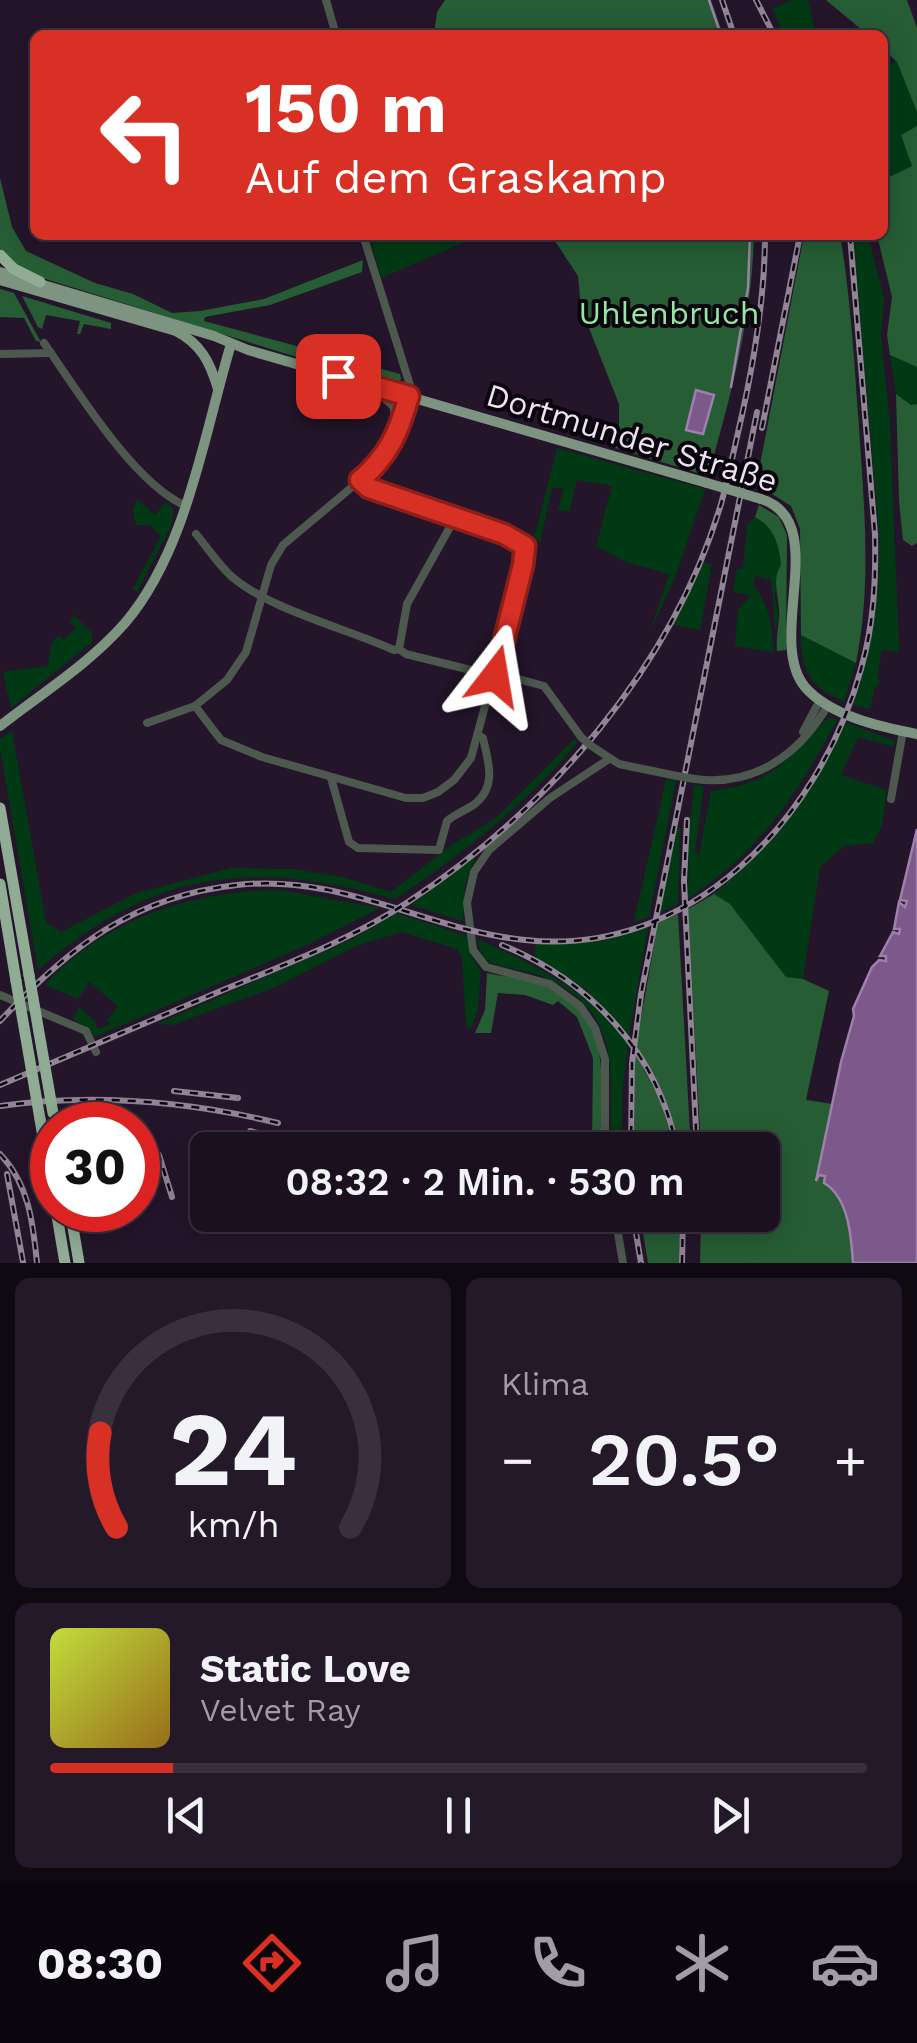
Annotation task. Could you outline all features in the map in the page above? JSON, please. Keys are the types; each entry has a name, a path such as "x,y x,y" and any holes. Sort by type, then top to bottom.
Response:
{"highway":[{"path":"0,254 14,269 40,282"},
{"path":"0,808 51,1102"},
{"path":"0,884 37,1102"},
{"path":"60,1232 65,1263"},
{"path":"74,1232 79,1263"}],"main road":[{"name":"Dortmunder Straße","path":"0,272 371,386 761,498 780,508 791,522 793,658 801,682 824,702"},
{"name":"Dortmunder Straße","path":"0,280 231,344"},
{"path":"176,331 201,349 218,390"},
{"path":"0,726 96,652 125,622 161,568 184,505 231,344"},
{"path":"824,702 917,734"}],"street":[{"path":"326,0 335,30"},
{"path":"147,723 195,706 227,680 252,636 261,594 283,545 386,456 398,430 409,396 409,381 364,240"},
{"path":"44,343 128,457 169,498 184,505"},
{"path":"0,354 51,354"},
{"path":"371,386 393,406 398,430"},
{"path":"195,706 221,740 331,778 406,798 423,798 438,792 472,758 525,546 515,539 375,493 360,480"},
{"path":"399,648 412,592 455,518"},
{"path":"196,534 231,576 261,594 329,625 394,650 399,648"},
{"path":"399,648 431,663 544,686 581,736 609,759 695,780 728,781 757,774 777,763 799,741 824,702"},
{"path":"891,799 903,731"},
{"path":"331,778 350,842 358,848 440,850 447,821 478,800 490,778 480,736"},
{"path":"586,772 600,753"},
{"path":"605,1132 606,1059 591,1022 573,1000 550,984 486,967 476,956 470,938 468,891 483,856 538,808 609,759"},
{"path":"0,995 86,1031 96,1052"},
{"path":"618,1232 623,1263"}],"green space":[{"path":"445,0 711,0 721,30 435,30 437,12"},
{"path":"792,0 808,0 815,30 782,30 772,9"},
{"path":"826,0 907,0 917,28 917,112 897,62 888,53 888,30 862,30"},
{"path":"897,61 917,112 917,126 901,135 913,166 888,178 888,66"},
{"path":"917,126 917,367 890,355 887,335 892,297 878,240 888,240 888,178 912,166 901,135"},
{"path":"0,178 12,227 26,251 172,313 264,299 363,260 362,272 270,305 205,317 204,321 400,374 401,379 398,383 375,378 342,364 322,365 36,276 8,260 0,248"},
{"path":"370,240 469,240 381,278"},
{"name":"Uhlenbruch","path":"554,240 754,240 745,327 708,476 615,448 619,404 581,308 578,276"},
{"path":"803,240 841,240 852,330 865,545 864,604 856,663 801,635 800,529 791,506 772,494 760,465"},
{"path":"853,240 869,240 884,298 881,335 890,424 899,649 882,650 877,678 880,680 870,709 852,705 877,600 879,534"},
{"path":"0,289 14,293 41,342 36,341 24,318 0,317"},
{"path":"22,296 111,323 111,329 84,324 77,334 80,321 46,315 42,329"},
{"path":"890,355 917,367 917,404 911,405 896,394"},
{"path":"896,394 911,405 917,404 917,543 912,546 903,540"},
{"path":"557,448 705,489 676,575 650,632 669,574 626,562 596,546 612,486 577,480 569,512 558,510 564,488 552,488 540,542 534,538"},
{"path":"137,499 155,515 166,502 174,510 171,526 137,592 133,589 161,536 150,525 136,525 133,510"},
{"path":"759,505 779,517 787,535 786,650 777,651 779,550 771,531 755,517"},
{"path":"755,517 775,536 780,549 775,629 771,580 755,576 753,585 769,616 773,652 735,646 738,610 751,595 733,592 737,569 743,569 747,525"},
{"path":"703,562 712,564 700,630 673,625"},
{"path":"74,615 91,632 93,641 11,708 3,672 48,666 51,644 58,636 64,640 76,628 70,622"},
{"path":"801,635 856,663 844,702 810,677 803,659"},
{"path":"828,718 838,719 775,819 738,860 688,899 694,785 704,786 695,853 699,855 711,791 751,782 778,767"},
{"path":"845,722 895,741 894,747 858,737 841,775 887,790 882,825 873,843 844,846 820,867 803,979 786,977 730,904 714,894 790,816 820,771"},
{"path":"12,731 46,922 61,932 134,894 230,868 293,869 343,877 391,892 450,846 496,818 574,739 578,742 492,827 395,899 294,879 249,877 206,882 164,893 122,911 81,936 38,970 0,749 0,739"},
{"path":"666,779 676,781 649,917 634,922"},
{"path":"677,827 678,904 659,913"},
{"path":"477,854 465,884 463,921 411,905"},
{"path":"280,890 380,908 307,945 95,1037 73,1019 79,1007 98,1029 111,1024 107,1020 118,1006 89,982 78,999 45,985 94,942 152,913 216,896"},
{"path":"714,894 730,904 786,977 803,979 829,991 806,1100 833,1104 825,1139 824,1183 844,1208 853,1263 700,1263 701,1232 780,1232 780,1132 700,1132 688,909"},
{"path":"396,913 467,936 472,957 481,970 478,1010 470,1030 466,1024 462,957 457,949 401,932 356,946 276,987 172,1025 157,1024 353,939"},
{"path":"678,914 690,1132 675,1132 669,1109 636,1046 658,923"},
{"path":"648,927 629,1035 585,989 534,957 536,944 602,941"},
{"path":"476,939 559,980 595,1007 628,1042 622,1132 611,1132 608,1053 603,1032 592,1013 575,995 550,980 484,959"},
{"path":"487,973 540,984 565,997 582,1013 599,1054 602,1132 592,1132 593,1058 577,1017 558,1001 553,1005 525,995 498,993 491,1033 475,1033 485,1010"},
{"path":"635,1053 660,1100 670,1132 634,1132"},
{"path":"643,1232 680,1232 679,1263 648,1263"}],"shaded area":[{"path":"696,390 714,395 703,434 686,430"},
{"path":"917,829 917,1263 853,1263 844,1208 824,1183 825,1176 819,1175 816,1181 853,1009 872,967 879,960 886,961 886,956 880,956 893,932 899,934 900,929 894,929 899,902 905,907 907,901 900,900"}],"waterway":[{"path":"709,0 719,30"},
{"path":"731,387 748,288 750,240"}],"railway":[{"path":"722,0 732,30"},
{"path":"756,0 771,30"},
{"path":"0,1085 362,929 460,865 556,778 638,677 672,622 700,564 721,504 747,393 761,303 765,240"},
{"path":"762,428 799,240"},
{"path":"0,1021 51,970 105,930 166,901 200,891 237,885 312,887 488,934 525,940 585,940 642,926 693,901 740,867 780,825 815,777 842,724 869,635 875,534 850,240"},
{"path":"631,1132 632,1063 641,994 757,412"},
{"path":"687,820 684,881 696,1132"},
{"path":"502,945 564,979 616,1025 655,1083 672,1132"},
{"path":"174,1091 238,1098"},
{"path":"0,1106 70,1100 140,1101 278,1123"},
{"path":"250,1131 254,1132"},
{"path":"0,1154 23,1191 37,1263"},
{"path":"160,1158 172,1197"},
{"path":"7,1174 23,1262"},
{"path":"636,1232 641,1263"},
{"path":"682,1263 683,1232"}],"route":[{"path":"338,376 409,396 386,456 360,480 375,493 504,534 525,546 495,676"}]}
